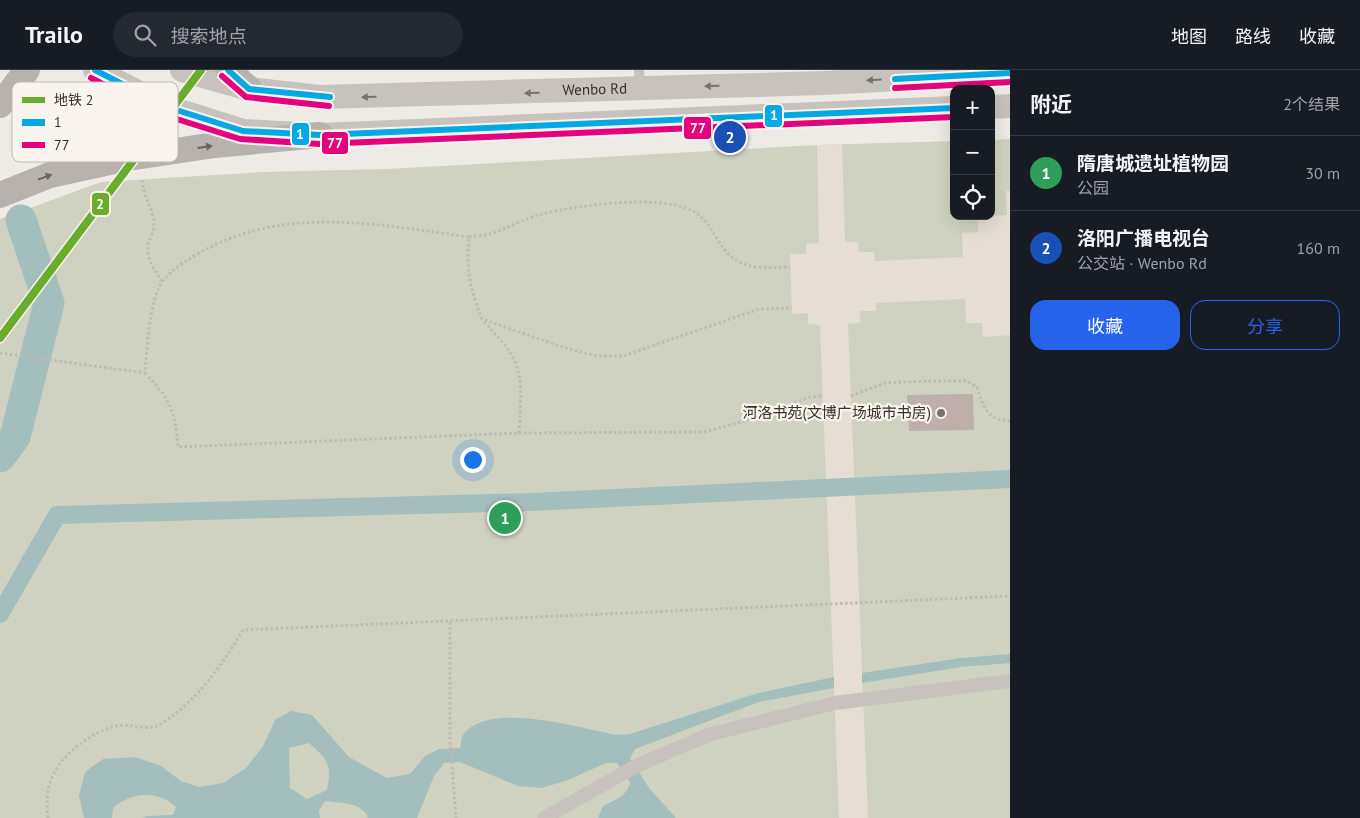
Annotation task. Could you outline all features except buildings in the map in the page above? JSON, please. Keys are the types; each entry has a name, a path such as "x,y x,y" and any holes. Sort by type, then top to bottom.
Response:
{"main road":[{"path":"18,82 27,70"},
{"path":"228,70 249,89"},
{"path":"0,105 12,89"},
{"path":"178,151 320,135"},
{"path":"0,195 50,175 110,162"}],"street":[{"path":"95,70 119,82"},
{"name":"Wenbo Rd","path":"182,70 249,89 319,98 640,79 1010,73"},
{"path":"995,106 1010,106"},
{"path":"178,110 243,131 320,135 950,108"},
{"path":"544,818 619,774 711,734 835,703 1010,681"}],"path":[{"path":"142,180 144,197 154,218 153,236 148,243 149,260 162,282"},
{"path":"145,373 152,313 162,282 185,261 226,238 274,225 318,222 365,223 469,237 494,233 542,214 645,201 670,203 692,210 706,220 737,261 756,267 790,267"},
{"path":"469,237 470,289 482,319 512,356 517,370 521,391 519,433"},
{"path":"482,319 565,348 598,356 623,356 760,309 792,308"},
{"path":"0,353 63,360 145,373 165,394 175,417 178,447 519,433 704,432 738,423 810,397 823,396"},
{"path":"851,396 884,384 967,382 977,387 987,411 997,420 1010,421"},
{"path":"48,818 47,797 51,779 66,756 91,736 118,726 159,726 182,708 217,672 243,630 1010,596"},
{"path":"450,622 450,740 456,818"}],"green space":[{"path":"1010,139 1010,818 0,818 0,219 101,182 263,172 387,169 817,145 950,141 950,220 995,220 995,140"}],"shaded area":[{"path":"817,145 842,145 845,242 858,242 859,252 874,252 875,261 963,257 962,233 978,232 978,220 995,220 995,216 1007,215 1006,191 1010,191 1010,335 983,337 982,323 966,323 965,299 876,303 876,311 860,311 860,323 848,324 868,818 839,818 820,325 808,324 808,313 792,314 790,254 806,254 806,244 819,243"}],"water":[{"path":"1010,654 1010,663 961,667 862,683 862,673 961,658"},
{"path":"834,677 834,688 759,702 635,749 630,758 649,788 676,818 598,818 603,806 623,795 630,782 617,763 606,763 568,780 542,788 518,786 460,762 444,763 434,776 417,818 368,818 356,806 325,801 319,811 320,818 143,818 147,816 173,815 176,807 161,798 144,795 128,799 113,808 112,818 84,818 79,796 85,772 103,759 135,757 161,766 181,781 199,787 223,783 246,768 263,746 275,720 291,711 312,715 349,757 387,778 410,774 425,756 439,749 460,748 462,737 474,725 491,719 535,719 617,735 630,734 758,693","holes":["309,743 324,758 329,768 327,790 307,799 290,788 289,748"]}],"waterway":[{"path":"0,457 15,437 49,303 21,220"},
{"path":"0,614 57,515 531,502 1010,479"}],"metro line":[{"name":"2","path":"178,101 201,70"},
{"name":"2","path":"0,338 132,162"}],"transit line":[{"name":"1","path":"95,70 118,82"},
{"name":"1","path":"228,70 249,89 330,97"},
{"name":"1","path":"895,79 1010,73"},
{"name":"77","path":"222,76 246,97 329,106"},
{"name":"77","path":"91,78 99,82"},
{"name":"77","path":"895,88 1010,82"},
{"name":"1","path":"178,110 243,131 320,135 950,108"},
{"name":"77","path":"178,119 240,139 320,144 950,117"}],"place":[{"name":"洛阳广播电视台","path":"730,137"},
{"name":"河洛书苑(文博广场城市书房)","path":"941,413"},
{"name":"隋唐城遗址植物园","path":"505,518"}]}
